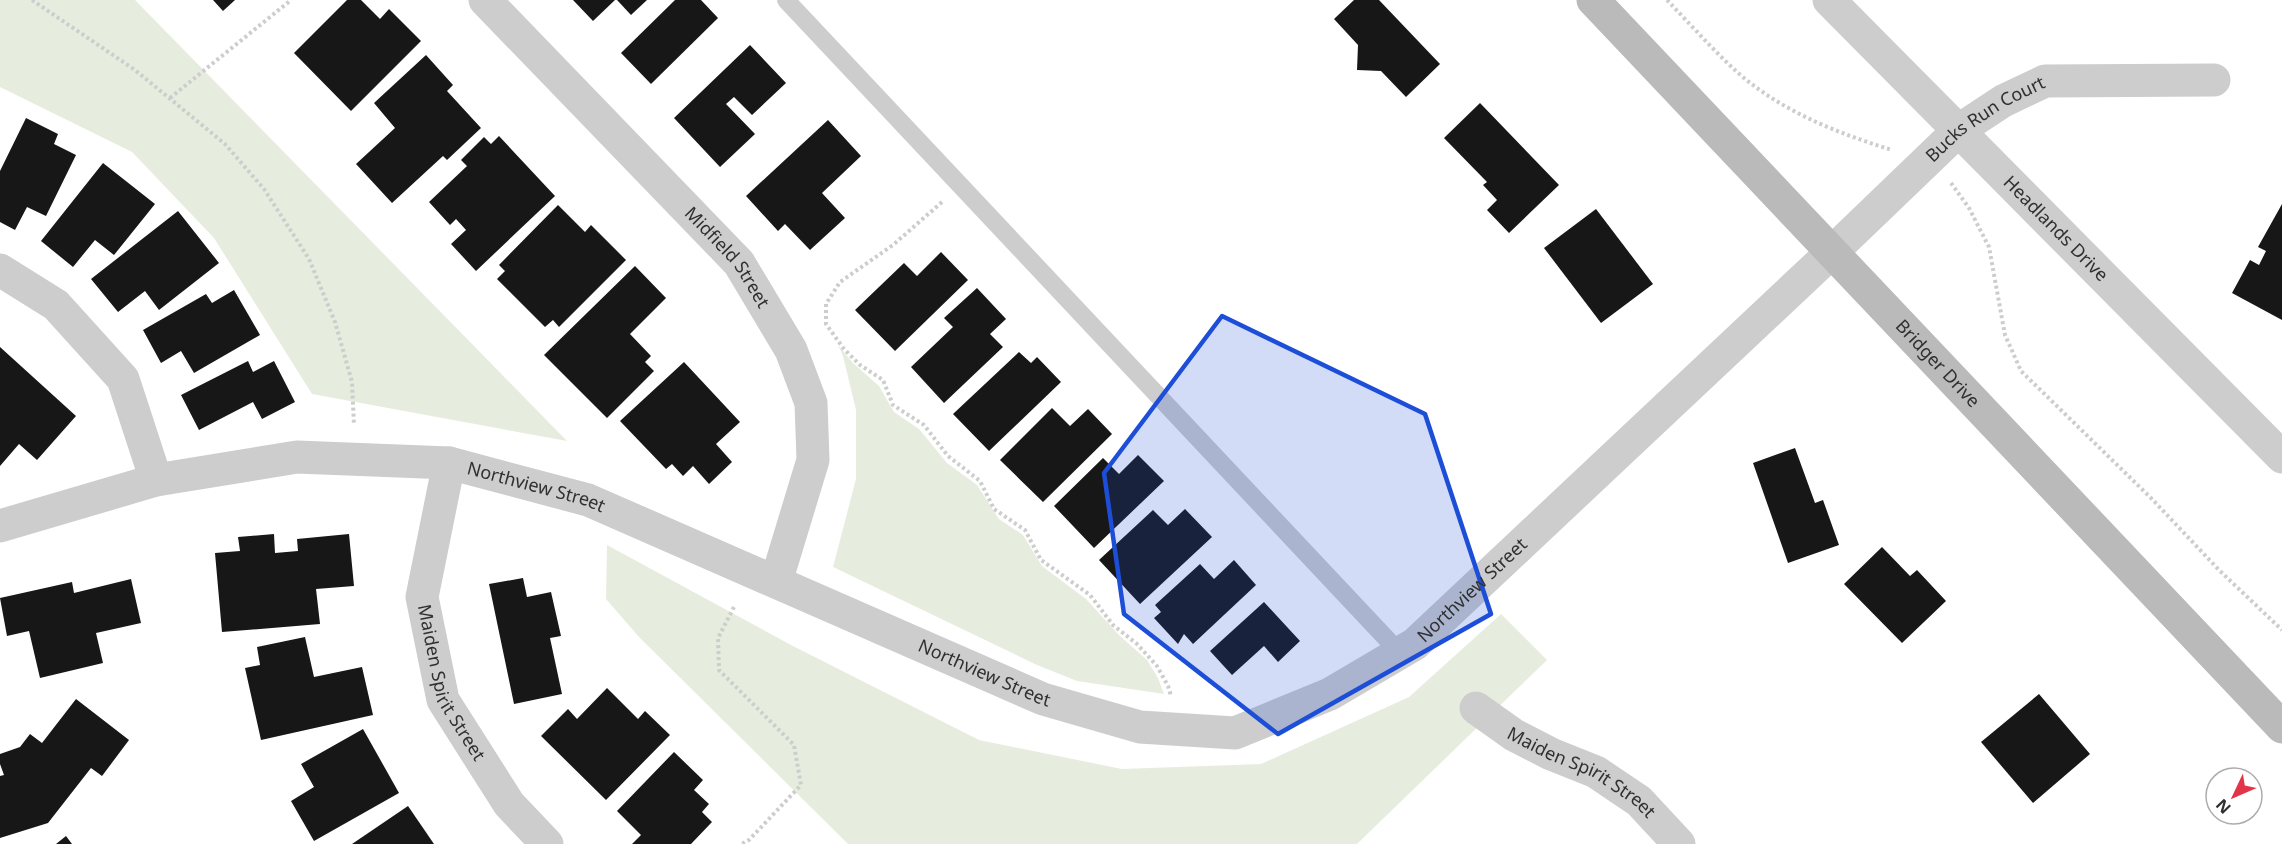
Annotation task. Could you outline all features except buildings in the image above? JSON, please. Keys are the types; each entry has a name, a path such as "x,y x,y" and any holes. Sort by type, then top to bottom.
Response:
{"main road":[{"name":"Bridger Drive","path":"1593,0 2282,727"}],"street":[{"name":"Midfield Street","path":"485,0 739,263 791,350 811,403 813,460 776,582"},
{"name":"Headlands Drive","path":"1829,0 2282,457"},
{"name":"Bucks Run Court","path":"1832,252 1959,130 2003,101 2044,81 2214,80"},
{"name":"Northview Street","path":"0,526 156,480 297,457 449,463 588,500 1044,699 1140,727 1235,733 1330,694 1415,644 1832,252"},
{"path":"0,270 56,305 123,379 156,480"},
{"name":"Maiden Spirit Street","path":"449,463 422,597 443,700 509,804 547,844"},
{"name":"Maiden Spirit Street","path":"1476,708 1514,735 1551,754 1596,772 1622,789 1639,801 1679,844"}],"lane":[{"path":"786,0 1400,653"}],"path":[{"path":"32,0 135,70 170,98 225,144 264,189 309,259 335,322 352,382 354,425"},
{"path":"170,98 291,0"},
{"path":"1667,0 1738,73 1786,107 1848,136 1902,153 1951,183 1969,208 1989,247 2005,335 2021,371 2282,630"},
{"path":"960,185 893,245 840,282 826,304 826,324 844,349 860,365 883,380 893,405 924,425 948,456 980,481 994,509 1025,531 1041,560 1090,595 1113,625 1137,644 1157,666 1171,696"},
{"path":"734,607 718,638 719,670 794,745 801,785 749,840 742,844"}],"highlighted area":[{"path":"1222,316 1425,414 1491,614 1278,734 1124,614 1104,473"}],"green space":[{"path":"0,0 135,0 567,441 312,394 214,238 132,152 0,87"},
{"path":"838,345 853,363 879,386 894,412 919,429 947,463 977,485 999,519 1023,535 1042,566 1086,599 1120,636 1147,660 1164,694 1077,681 1037,665 833,567 856,479 856,410 843,356"},
{"path":"607,545 791,645 979,740 1122,769 1261,764 1409,697 1501,614 1547,660 1357,844 848,844 639,637 606,599"}]}
